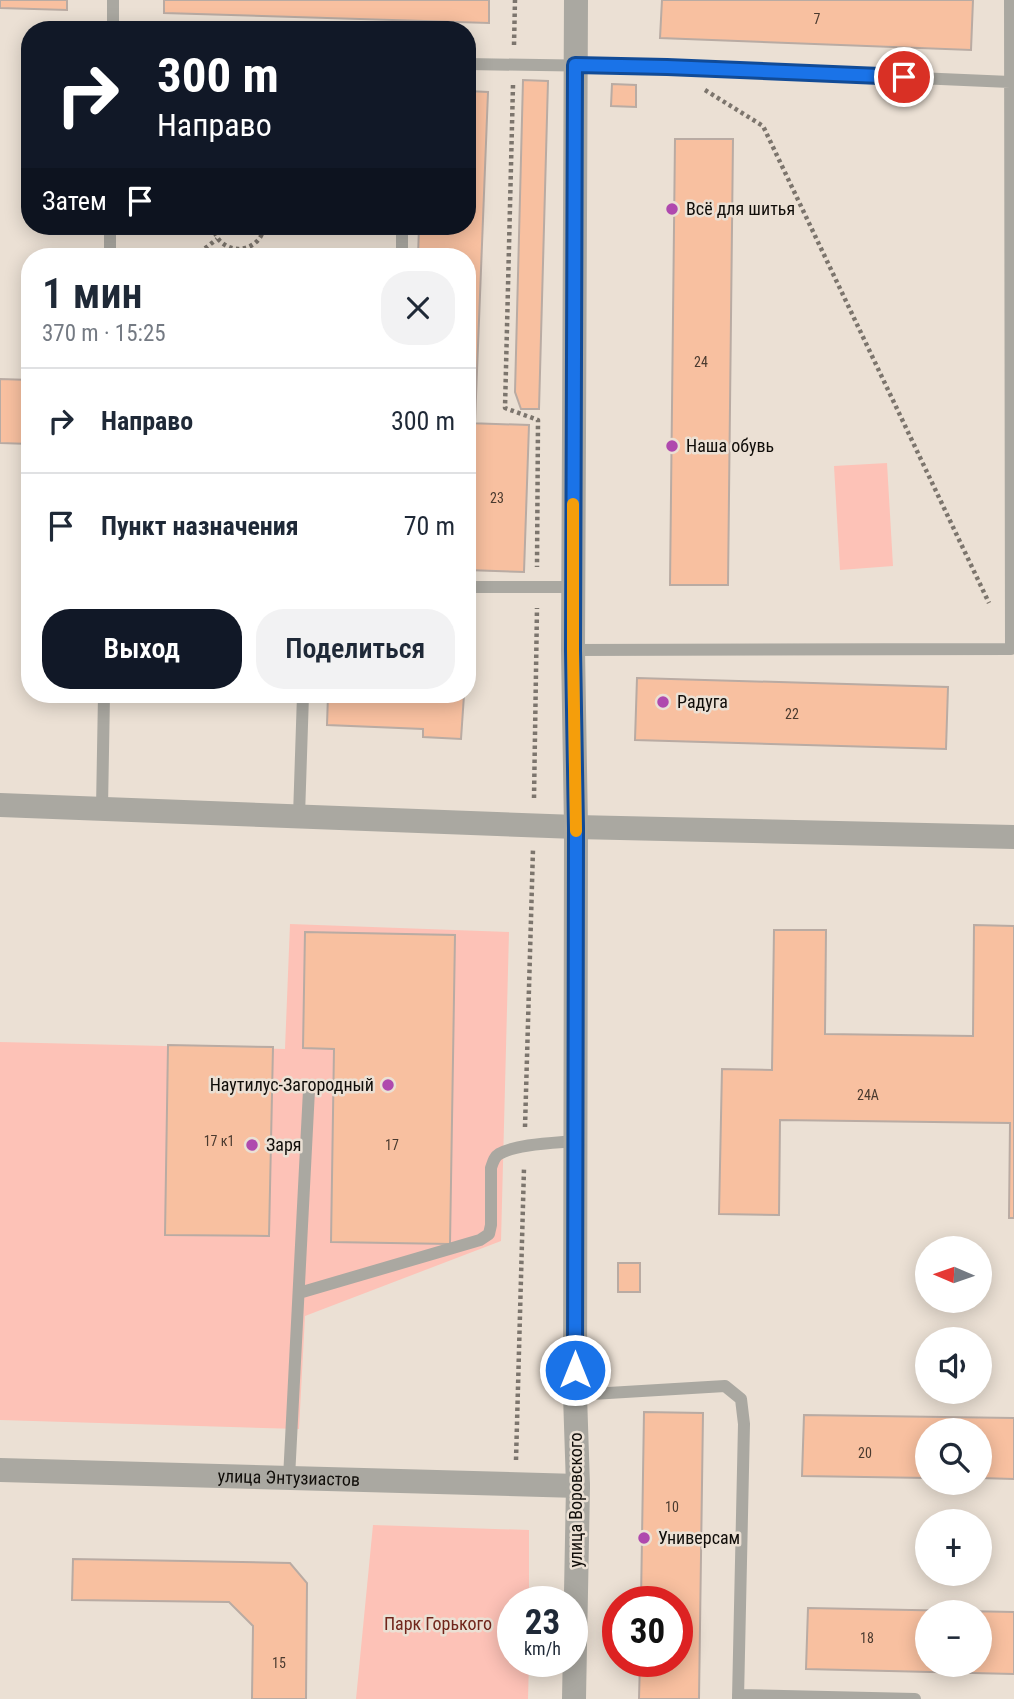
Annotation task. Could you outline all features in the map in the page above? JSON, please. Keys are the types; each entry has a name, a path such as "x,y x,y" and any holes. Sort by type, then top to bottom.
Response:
{"street":[{"name":"улица Воровского","path":"573,1699 578,1486 575,1395 576,828 573,650 576,0"},
{"path":"0,805 576,828 1014,837"},
{"name":"улица Энтузиастов","path":"0,1470 578,1486"}],"lane":[{"path":"113,0 113,21"},
{"path":"573,650 1011,649 1010,0"},
{"path":"476,64 667,67 1010,82"},
{"path":"476,587 573,587"},
{"path":"102,808 104,703"},
{"path":"299,816 303,703"},
{"path":"289,1478 309,1090"},
{"path":"299,1293 480,1240 488,1234 491,1225 493,1160 499,1154 525,1146 576,1141"},
{"path":"575,1395 725,1386 741,1399 744,1424 738,1697 915,1699"}],"path":[{"path":"514,0 505,408 538,420 534,826 516,1484"},
{"path":"667,67 763,126 1011,649"},
{"path":"216,235 229,248"},
{"path":"245,248 255,244 262,235"},
{"path":"206,248 218,239"}],"green space":[{"path":"887,463 893,566 840,570 834,466"},
{"name":"Заря","path":"290,924 509,932 501,1241 305,1316 299,1429 0,1420 0,1042 285,1049"},
{"name":"Парк Горького","path":"373,1525 529,1530 529,1586 497,1586 497,1677 529,1677 528,1699 356,1699"}],"building":[{"path":"0,0 67,0 67,10 0,8"},
{"path":"164,0 489,0 489,23 164,13"},
{"path":"662,0 973,0 971,50 660,38"},
{"path":"523,80 548,81 539,409 521,409 515,392"},
{"path":"612,84 636,85 636,107 611,106"},
{"path":"476,91 488,92 476,397 476,248 418,248 419,235 476,235"},
{"path":"675,139 733,139 728,585 670,585"},
{"path":"0,379 21,380 21,444 0,443"},
{"path":"476,423 529,425 524,572 476,570"},
{"path":"637,678 948,687 946,749 635,740"},
{"path":"328,703 463,703 461,739 423,737 423,729 327,725"},
{"path":"974,925 1014,926 1014,1218 1009,1218 1010,1123 780,1120 779,1215 719,1214 722,1069 772,1070 774,930 826,930 825,1034 973,1036"},
{"path":"305,932 455,935 450,1244 331,1242 334,1049 303,1048"},
{"path":"168,1045 273,1047 269,1236 165,1235"},
{"path":"618,1263 640,1263 640,1292 618,1292"},
{"path":"644,1412 703,1413 699,1699 639,1699 640,1677 693,1677 693,1586 641,1586"},
{"path":"804,1415 1014,1418 1014,1479 992,1478 992,1418 915,1418 915,1478 802,1476"},
{"path":"73,1559 290,1563 307,1583 306,1699 252,1699 253,1626 229,1602 72,1600"},
{"path":"808,1608 915,1610 915,1672 806,1669"},
{"path":"992,1612 1014,1612 1014,1674 992,1673"}],"slow traffic":[{"path":"573,504 576,831"}],"place":[{"name":"Всё для шитья","path":"672,209"},
{"name":"Наша обувь","path":"672,446"},
{"name":"Радуга","path":"663,702"},
{"name":"Наутилус-Загородный","path":"388,1085"},
{"name":"Заря","path":"252,1145"},
{"name":"Универсам","path":"644,1538"}],"route":[{"path":"575,1370 575,65 904,77"}]}
